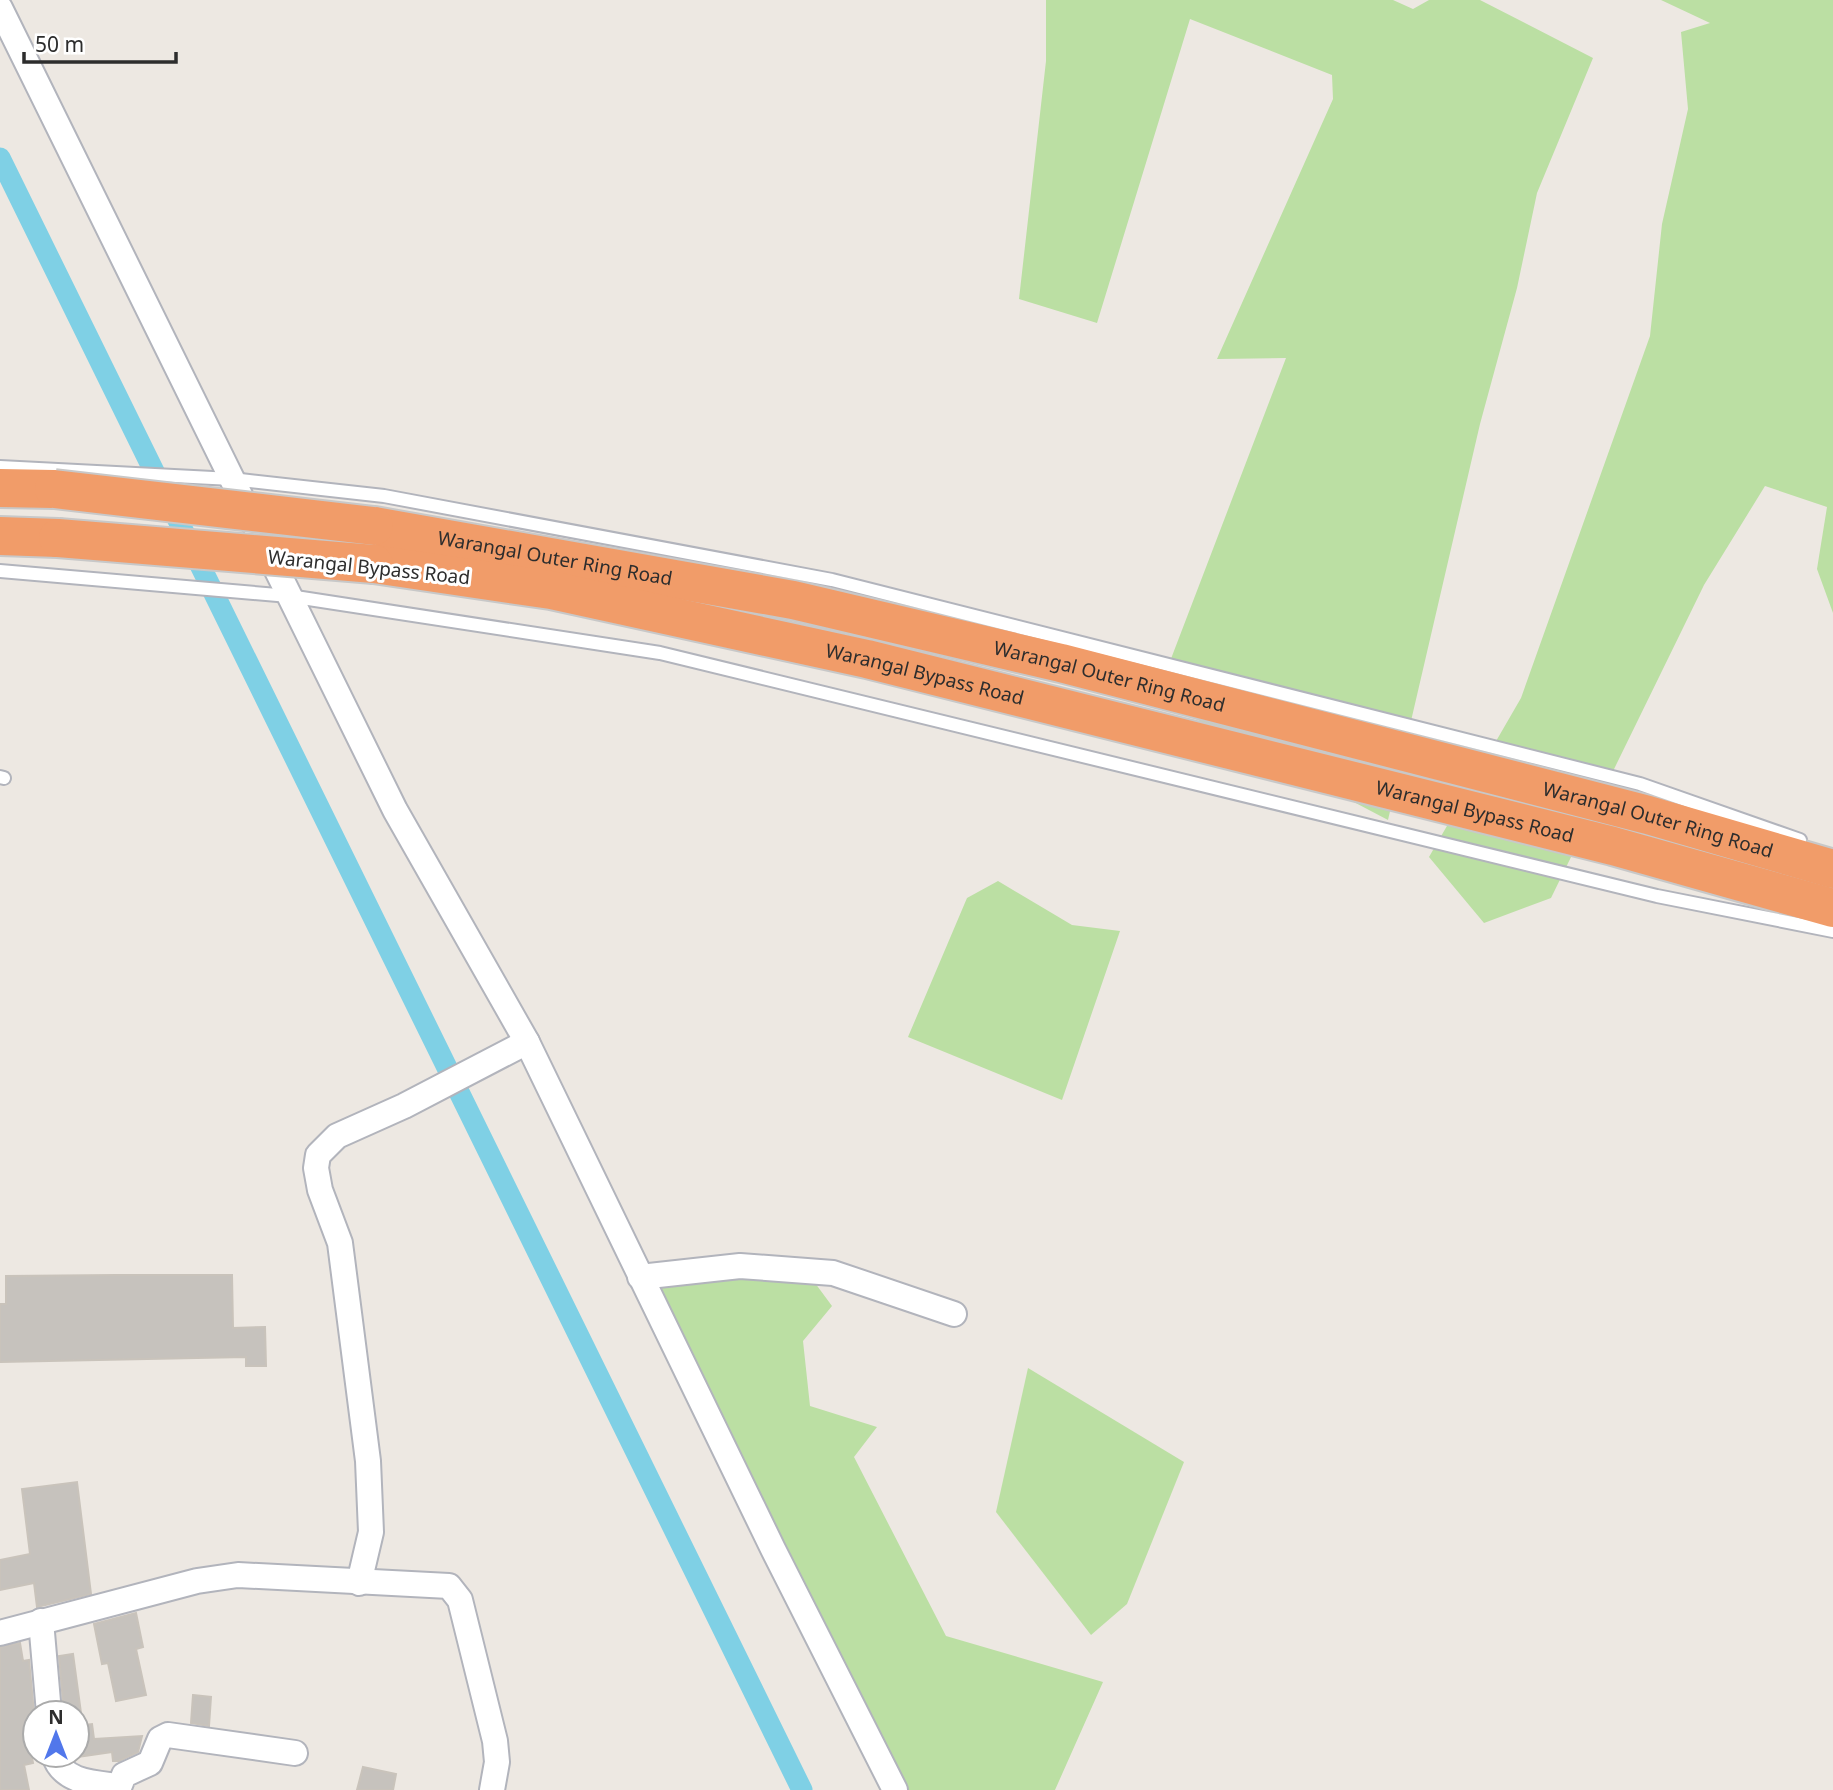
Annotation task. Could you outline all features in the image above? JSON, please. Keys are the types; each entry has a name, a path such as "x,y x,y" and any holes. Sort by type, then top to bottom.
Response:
{"highway":[{"name":"Warangal Outer Ring Road","path":"0,488 54,489 374,526 793,600 1061,663 1648,815 1820,856"},
{"name":"Warangal Bypass Road","path":"0,536 58,538 374,564 551,590 867,659 1614,846 1833,908"}],"street":[{"path":"0,8 395,810 527,1042 640,1277 895,1790"},
{"path":"359,1583 371,1532 368,1461 340,1243 316,1168 318,1155 337,1136 404,1106 527,1042"},
{"path":"640,1277 740,1266 833,1273 954,1314"},
{"path":"0,1633 197,1581 238,1575 449,1586 456,1591 495,1741 497,1762 492,1790"},
{"path":"41,1621 48,1699"},
{"path":"64,1769 69,1775 83,1782 119,1788 124,1775 150,1763 160,1739 168,1735 295,1753"}],"lane":[{"path":"0,467 232,479 384,496 832,580 1640,784 1820,856"},
{"path":"0,571 289,596 660,653 1657,896 1833,931"}],"green space":[{"path":"1046,0 1393,0 1413,9 1429,0 1480,0 1593,58 1537,193 1517,288 1480,424 1388,820 1156,698 1286,358 1217,359 1333,99 1332,75 1190,19 1097,323 1019,299 1046,61"},
{"path":"1661,0 1833,0 1833,613 1817,569 1827,507 1765,486 1704,585 1551,898 1484,923 1429,857 1521,698 1650,336 1662,224 1688,109 1681,32 1710,23"},
{"path":"998,881 1072,925 1120,931 1062,1100 908,1037 967,898"},
{"path":"754,1255 804,1268 832,1306 803,1341 810,1406 877,1427 854,1457 946,1636 1103,1682 1055,1790 903,1790 654,1280 679,1269"},
{"path":"1028,1368 1184,1462 1127,1604 1091,1635 996,1512"}],"building":[{"path":"232,1275 233,1328 265,1327 266,1366 246,1366 246,1357 0,1362 0,1304 6,1304 6,1276"},
{"path":"77,1482 91,1594 37,1607 34,1583 0,1590 0,1560 30,1554 22,1489"},
{"path":"136,1613 143,1647 136,1649 146,1695 116,1701 108,1663 102,1664 94,1624"},
{"path":"20,1643 23,1661 29,1660 33,1699 21,1699 21,1769 25,1769 29,1790 0,1790 0,1647"},
{"path":"73,1654 79,1699 63,1699 59,1656"},
{"path":"193,1695 211,1697 209,1726 191,1723"},
{"path":"91,1724 94,1739 142,1736 138,1752 119,1761 113,1761 112,1752 91,1755"},
{"path":"363,1767 396,1774 393,1790 357,1790"}],"waterway":[{"path":"0,158 802,1790"}]}
